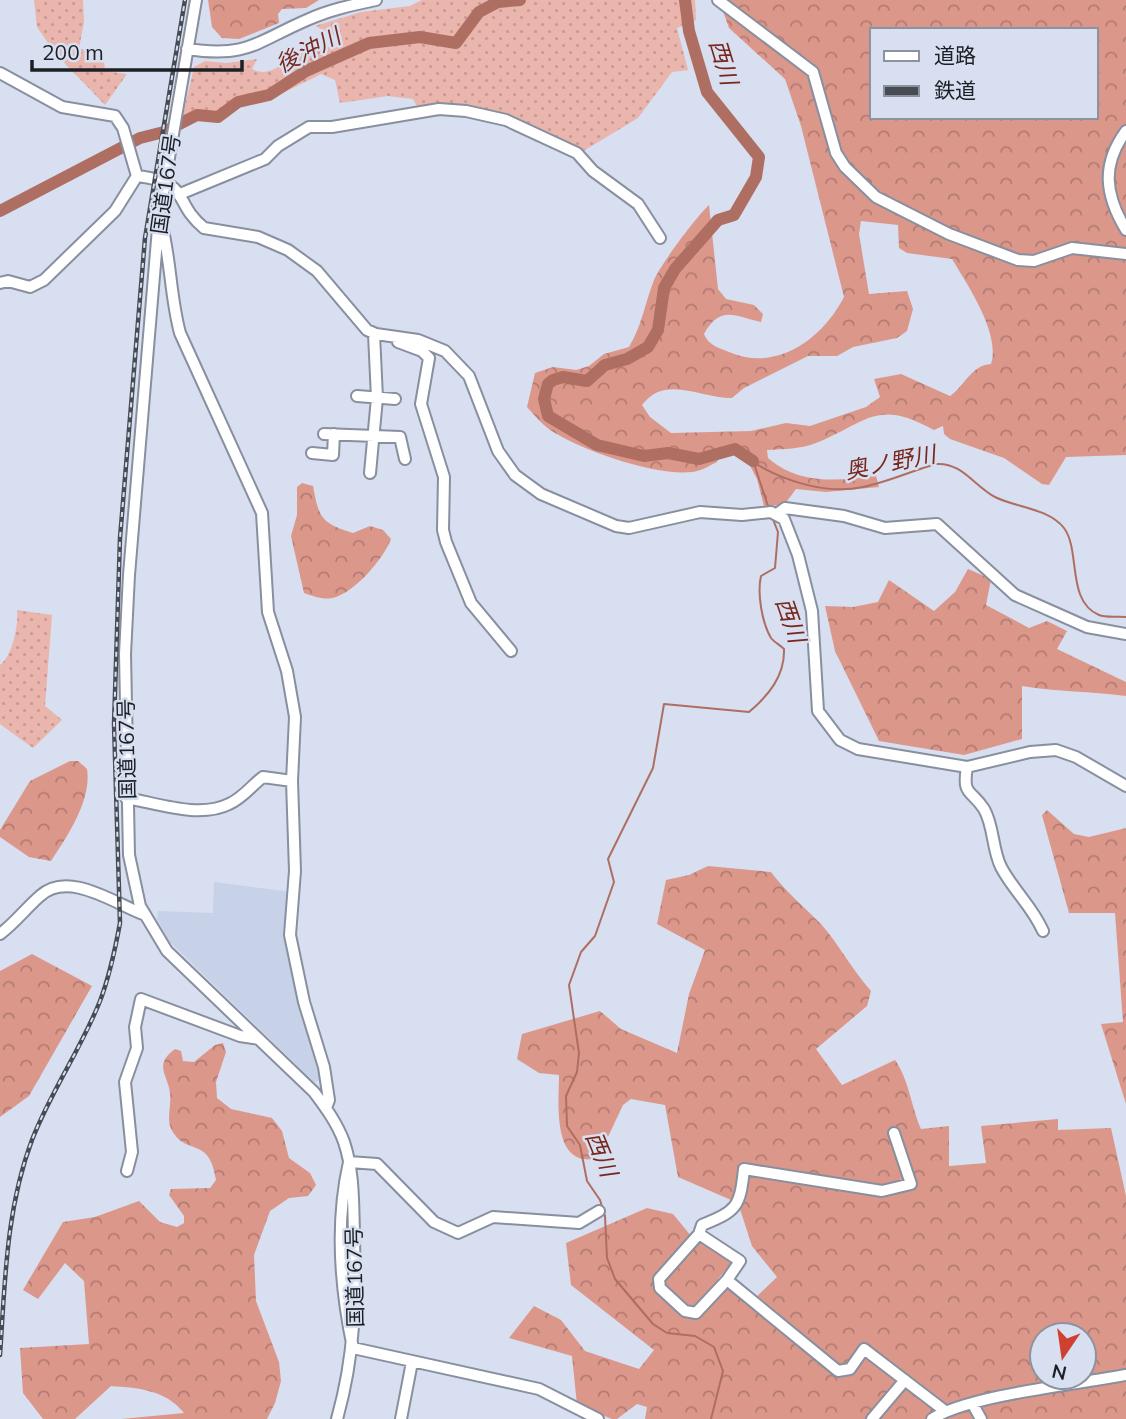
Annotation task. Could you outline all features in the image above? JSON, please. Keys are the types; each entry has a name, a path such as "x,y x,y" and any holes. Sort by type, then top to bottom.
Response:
{"street":[{"name":"国道167号","path":"196,0 159,216 128,598 125,654 131,872 143,914 167,951 326,1108 337,1125 349,1162"},
{"path":"187,49 233,52 261,45 328,11 376,0"},
{"path":"718,0 813,72 836,153 845,167 876,197 949,234 1018,260 1034,261 1072,248 1126,254"},
{"path":"0,74 62,107 79,112 110,114 120,120 137,176 115,211 44,280 30,287 8,281 0,283"},
{"path":"180,194 265,159 278,146 309,127 332,127 439,109 466,111 506,120 578,153 593,171 638,204 660,238"},
{"path":"1126,131 1112,153 1107,181 1112,205 1126,230"},
{"path":"137,176 165,180 180,194 204,228 258,237 303,259 317,271 359,323 374,334 418,340 453,358 469,376 498,451 515,475 541,494 604,524 629,528 700,512 777,514 784,519 812,611 816,645 815,698 823,721 840,740 858,749 967,767 1030,752 1056,750 1076,757 1126,786"},
{"path":"159,216 168,246 173,310 180,333 262,513 268,612 287,671 295,718 292,781 295,872 290,935 304,1002 324,1067 329,1100 326,1108"},
{"path":"370,473 377,398 374,334"},
{"path":"391,336 396,342 422,351 429,358 421,404 444,477 446,542 471,603 511,651"},
{"path":"356,396 396,399"},
{"path":"312,453 333,455 329,434 400,437 405,459"},
{"path":"777,514 785,508 832,514 885,528 936,524 1015,595 1087,627 1126,634"},
{"path":"967,767 964,783 966,792 983,807 1000,865 1034,912 1043,932"},
{"path":"127,798 193,810 214,810 242,796 263,777 292,781"},
{"path":"0,934 39,896 58,887 86,890 143,914"},
{"path":"127,1171 132,1152 125,1082 136,1048 135,1027 141,999 240,1036 259,1039"},
{"path":"699,1234 740,1261 727,1280 696,1313 685,1311 660,1288 659,1279 699,1234 702,1225 731,1213 741,1196 744,1169 882,1191 911,1184 894,1133"},
{"path":"598,1419 539,1389 353,1348 341,1240 341,1205 349,1162 377,1164 434,1222 458,1233 493,1217 579,1223 599,1211"},
{"path":"727,1280 838,1371 850,1369 864,1349 905,1380 942,1415"},
{"name":"国道167号","path":"337,1419 353,1348"},
{"path":"401,1419 412,1362"},
{"path":"932,1419 972,1403 1126,1375"},
{"path":"872,1419 905,1380"},
{"path":"972,1403 981,1419"}],"shaded area":[{"path":"34,0 83,0 84,22 79,48 88,51 103,50 105,71 127,74 105,105 55,53 37,27"},
{"path":"422,0 695,0 696,20 677,28 688,70 672,72 638,118 575,156 500,124 463,115 420,112 413,99 388,96 340,103 335,80 321,74 279,95 240,103 218,113 196,110 187,119 182,119 194,67 205,61 226,63 257,59 252,69 268,71 308,48 337,47 339,38 315,26 361,12 410,6"},
{"path":"17,610 52,615 45,706 62,720 33,748 0,724 0,665 14,640"},
{"path":"214,882 291,892 286,920 323,1079 314,1082 169,941 157,919 158,911 213,913"}],"green space":[{"path":"208,0 319,0 306,8 282,9 278,14 279,23 239,39 222,38 212,27"},
{"path":"719,0 1126,0 1126,455 1066,457 1049,485 1042,484 1004,458 950,439 944,434 943,426 934,430 898,416 885,415 861,421 810,445 767,450 768,458 793,473 833,480 876,476 879,487 826,492 796,489 784,505 764,506 757,479 746,458 733,451 720,455 717,462 695,471 659,470 585,448 551,431 527,407 535,373 553,367 576,370 589,366 604,354 629,347 654,280 679,241 709,205 718,289 726,299 754,305 763,314 761,322 723,316 710,325 704,334 706,338 729,352 764,358 797,348 824,326 844,297 801,126 785,79 729,28","holes":["861,221 898,225 899,248 907,253 952,259 974,295 987,324 993,352 991,364 978,368 950,396 901,374 874,379 880,397 866,407 810,426 786,423 751,431 671,433 650,417 642,405 661,391 684,390 732,398 744,388 808,356 837,356 853,347 897,338 907,331 913,309 907,291 869,294 859,234"]},
{"path":"302,483 313,486 323,518 334,526 353,533 370,526 383,530 391,539 382,556 358,583 332,598 304,593 291,536 297,515 297,487"},
{"path":"968,569 991,579 986,605 1029,628 1047,621 1067,631 1057,649 1126,682 1126,696 1022,686 1022,739 964,755 879,741 835,651 825,606 853,607 878,602 889,580 934,611 955,592"},
{"path":"70,761 78,761 87,769 86,793 77,818 51,861 29,857 0,837 0,830 30,781"},
{"path":"1047,810 1074,834 1089,837 1126,828 1126,1104 1101,1024 1123,1022 1115,913 1069,913 1042,815"},
{"path":"708,866 771,872 821,924 871,991 867,1006 816,1049 842,1085 895,1060 904,1076 921,1129 949,1126 949,1166 986,1163 981,1126 1058,1119 1058,1130 1111,1128 1126,1196 1126,1419 645,1419 647,1407 637,1404 617,1419 612,1419 577,1405 572,1356 509,1338 534,1306 561,1320 585,1351 639,1369 654,1350 571,1285 566,1243 647,1208 673,1214 696,1242 736,1258 718,1279 750,1303 777,1277 752,1246 738,1203 678,1177 665,1105 631,1099 623,1105 598,1158 583,1159 572,1154 561,1131 559,1075 539,1073 517,1059 522,1034 600,1011 621,1029 677,1053 689,994 705,950 657,924 666,880 689,875"},
{"path":"32,954 92,986 29,1096 0,1117 0,971"},
{"path":"223,1043 226,1052 216,1082 217,1098 231,1109 272,1118 282,1131 289,1158 310,1173 316,1185 308,1196 289,1198 270,1211 254,1255 256,1301 279,1362 281,1381 275,1403 267,1419 121,1419 184,1413 169,1399 160,1395 142,1389 111,1386 75,1419 43,1419 23,1393 20,1348 89,1344 84,1281 65,1263 38,1299 23,1290 63,1222 95,1217 139,1201 160,1222 177,1227 184,1223 184,1216 169,1195 171,1189 210,1188 216,1180 213,1167 204,1152 181,1141 172,1130 169,1120 170,1093 163,1065 175,1049 181,1051 183,1061 194,1062 215,1045"}],"waterway":[{"name":"後沖川","path":"0,211 140,138 164,132 197,115 218,117 238,102 269,95 306,71 369,43 420,37 456,43 479,12 498,2 520,0"},
{"name":"西川","path":"685,0 689,31 707,92 759,157 756,177 734,215 718,220 675,269 664,288 658,330 648,347 627,359 605,365 587,381 563,377 553,380 548,384 544,399 548,416 597,445 644,456 668,453 699,459 735,449 753,461"},
{"name":"西川","path":"753,461 769,509"},
{"name":"奥ノ野川","path":"753,462 806,485 835,489 872,485 936,464 953,467 995,497 1041,512 1057,521 1069,538 1082,599 1099,615 1126,617"},
{"name":"西川","path":"711,1419 723,1371 714,1347 695,1336 667,1333 653,1324 615,1279 607,1258 605,1216 600,1200 587,1181 580,1145 567,1126 566,1096 577,1072 579,1053 569,985 581,952 595,936 614,882 608,859 653,768 664,704 749,712 769,692 782,668 784,649 768,632 760,599 761,576 775,568 778,532 772,517"}],"railway":[{"path":"0,1355 8,1246 23,1166 40,1122 100,1001 120,923 114,724 120,538 145,238 185,0"}]}
